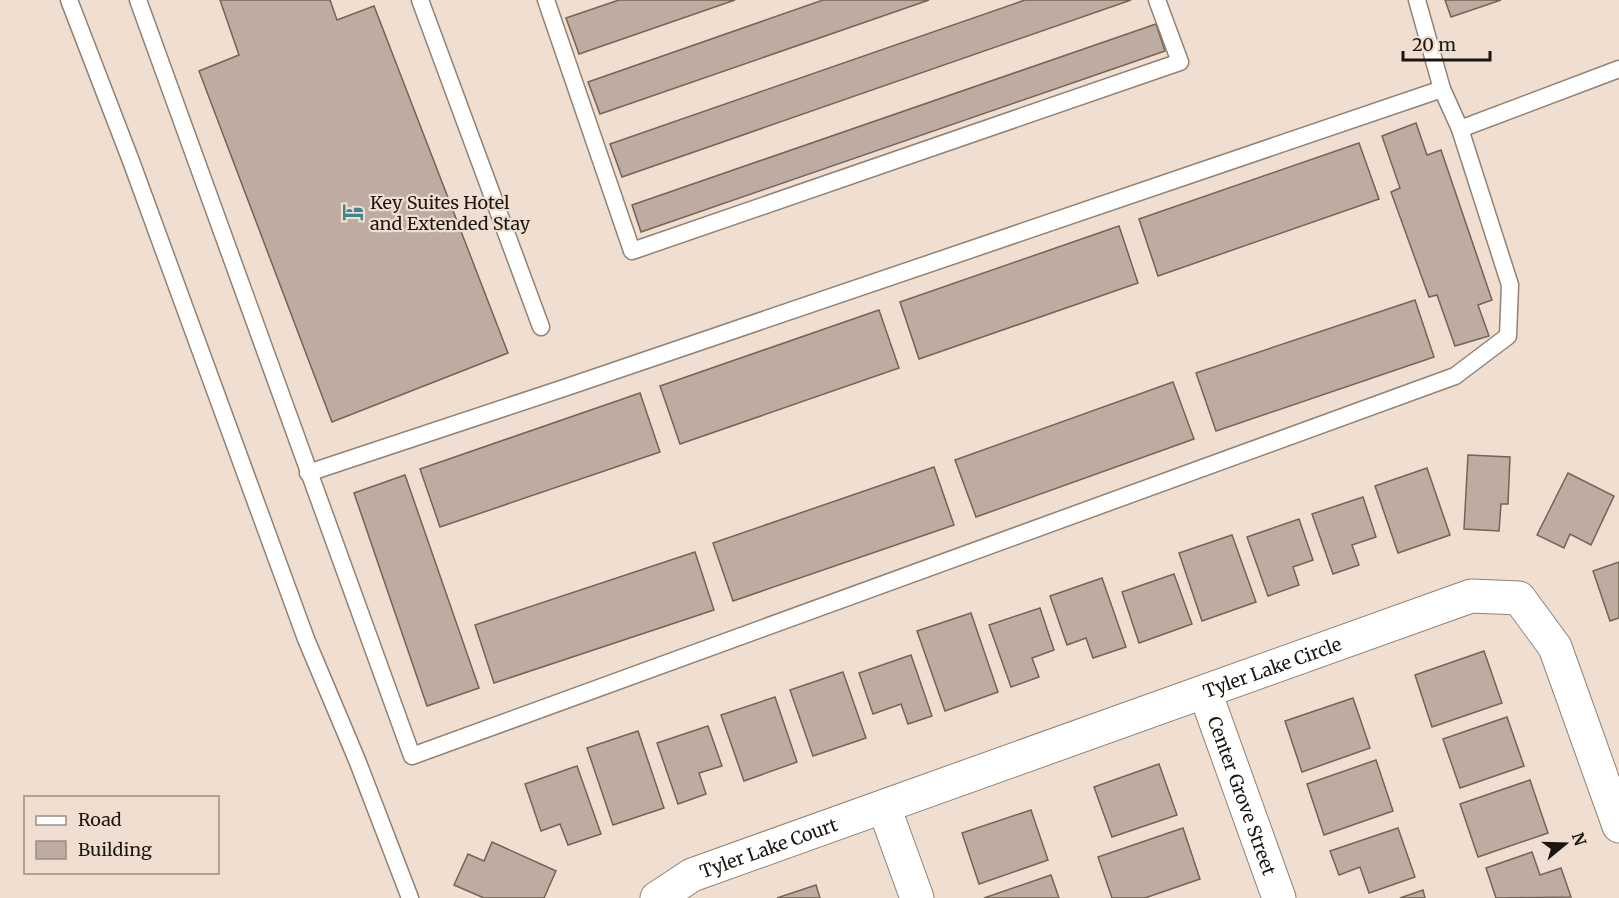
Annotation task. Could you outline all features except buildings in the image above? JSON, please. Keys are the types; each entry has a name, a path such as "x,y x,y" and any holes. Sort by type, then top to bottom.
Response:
{"street":[{"name":"Tyler Lake Circle","path":"884,807 1471,596 1519,598 1555,647 1619,826"},
{"name":"Center Grove Street","path":"1204,692 1279,898"},
{"name":"Tyler Lake Court","path":"657,898 692,875 884,807"},
{"path":"884,807 917,898"}],"lane":[{"path":"69,0 306,639 357,760 410,898"},
{"path":"138,0 412,756 1455,376 1508,336 1510,285 1460,129 1442,89 1417,0"},
{"path":"420,0 542,327"},
{"path":"546,0 632,251 1180,62 1157,0"},
{"path":"1460,129 1619,69"},
{"path":"308,472 576,384 1442,89"}],"place":[{"name":"Key Suites Hotel and Extended Stay","path":"353,212"}]}
